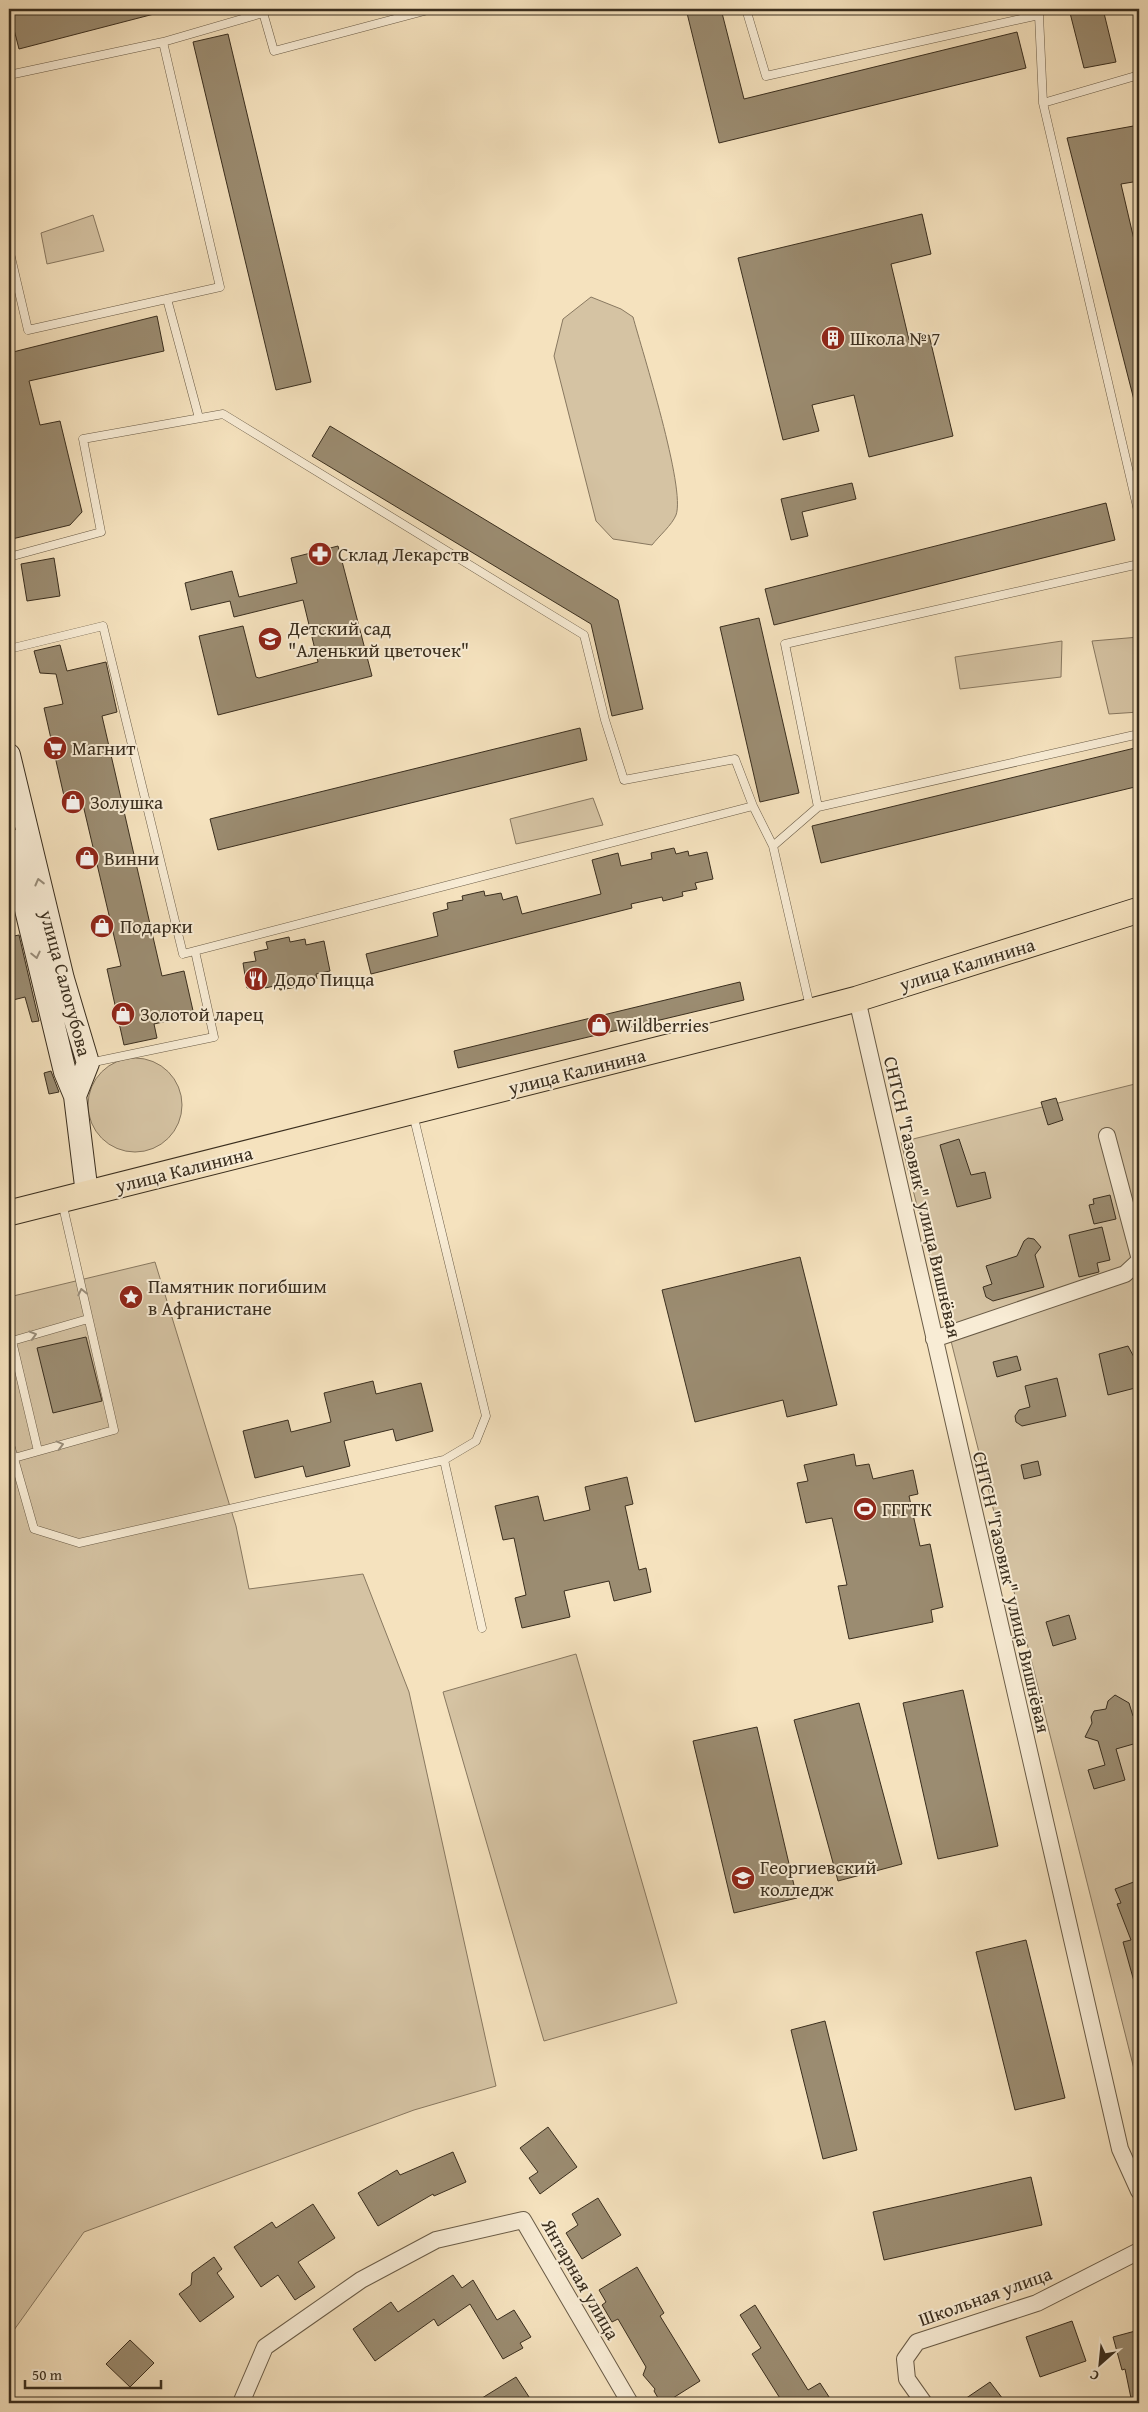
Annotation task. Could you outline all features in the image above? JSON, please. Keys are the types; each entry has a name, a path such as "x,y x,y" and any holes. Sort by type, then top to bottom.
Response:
{"main road":[{"name":"улица Калинина","path":"9,1213 857,999 1139,910"}],"street":[{"name":"улица Салогубова","path":"9,755 63,979 88,1063 75,1096"},
{"name":"улица Салогубова","path":"9,839 65,1072 75,1096"},
{"name":"СНТСН \"Газовик\" улица Вишнёвая","path":"857,999 1120,2149 1139,2191"},
{"path":"75,1096 87,1194"},
{"path":"1107,1136 1139,1256"},
{"path":"934,1339 1125,1274 1139,1261"},
{"name":"Янтарная улица","path":"241,2403 265,2347 361,2280 436,2240 523,2220 630,2403"},
{"name":"Школьная улица","path":"924,2403 907,2379 905,2359 917,2342 1037,2303 1139,2251"}],"lane":[{"path":"9,75 163,42 262,11 274,51 432,9"},
{"path":"746,9 766,76 1038,12 1042,102 1139,515"},
{"path":"9,249 28,330 220,287 163,42"},
{"path":"1042,102 1139,75"},
{"path":"167,299 199,418"},
{"path":"9,557 101,532 83,439 223,414 584,635 605,720 624,780 735,759 753,806 773,846 811,1011"},
{"path":"818,807 785,644 1139,564"},
{"path":"9,649 103,626 183,954 753,806"},
{"path":"773,846 818,807 1139,734"},
{"path":"88,1063 214,1037 195,951"},
{"path":"9,1441 34,1529 80,1543 444,1460 476,1441 486,1416 413,1112"},
{"path":"14,1458 114,1430 61,1200"},
{"path":"38,1451 12,1341 88,1319"},
{"path":"444,1460 482,1628"}],"shaded area":[{"path":"93,215 104,251 47,264 41,233"},
{"path":"591,297 621,309 633,317 662,419 675,478 676,515 652,545 613,539 596,521 554,356 563,319"},
{"path":"1139,637 1139,712 1109,714 1092,641"},
{"path":"1062,641 1061,677 960,689 955,657"},
{"path":"593,798 603,825 516,844 510,819"},
{"path":"135,1058 153,1062 168,1072 178,1087 182,1105 178,1123 168,1138 153,1148 135,1152 117,1148 102,1138 92,1123 88,1105 92,1087 102,1072 117,1062"},
{"path":"1139,1083 1139,2089 901,1142"},
{"path":"155,1262 236,1526 249,1589 363,1574 409,1692 496,2086 414,2110 84,2232 14,2330 9,2331 9,1297"},
{"path":"576,1654 677,2003 544,2041 443,1692"}],"building":[{"path":"31,9 153,9 154,14 19,49 10,14"},
{"path":"686,9 721,9 744,99 1017,32 1026,68 719,143"},
{"path":"1069,9 1103,9 1116,62 1084,68"},
{"path":"228,34 311,382 276,390 193,42"},
{"path":"1139,125 1139,181 1121,184 1139,261 1139,400 1134,400 1067,138"},
{"name":"Школа № 7","path":"922,214 931,254 891,264 909,340 929,335 953,436 869,457 854,395 812,405 819,431 783,440 738,258"},
{"path":"157,316 164,351 29,381 40,425 60,421 82,512 70,525 12,539 9,526 9,353"},
{"path":"330,426 618,600 643,709 612,716 591,624 312,456"},
{"path":"852,483 856,499 802,512 808,536 791,540 781,499"},
{"path":"1106,503 1115,540 774,625 765,589"},
{"path":"338,546 372,676 218,715 199,636 243,626 256,677 259,678 318,662 303,600 234,617 230,601 191,610 185,583 232,571 239,597 297,583 291,558"},
{"path":"54,558 60,596 27,601 21,564"},
{"path":"759,618 799,793 760,802 720,627"},
{"path":"60,645 67,671 106,662 117,712 102,716 162,976 184,971 194,1015 154,1024 157,1038 124,1045 107,969 121,966 80,792 64,796 44,708 63,704 56,674 40,673 34,651"},
{"path":"580,728 587,760 218,850 210,819"},
{"path":"1139,747 1139,786 821,863 812,826"},
{"path":"674,848 676,854 688,851 689,856 707,852 713,879 695,883 697,889 682,892 683,896 663,901 662,897 631,904 632,908 371,974 366,954 438,936 433,913 448,909 447,903 463,900 462,896 484,891 485,896 501,893 503,900 517,896 522,914 601,894 592,860 618,853 621,866 652,859 651,853"},
{"path":"19,935 39,1021 32,1022 25,997 9,1001 9,937"},
{"path":"289,937 290,942 305,939 306,945 324,941 330,971 316,974 317,979 301,982 302,986 280,990 279,985 265,988 264,984 247,988 243,963 256,961 254,952 268,949 266,942"},
{"name":"Wildberries","path":"740,982 744,1000 458,1068 454,1051"},
{"path":"51,1071 59,1092 49,1094 44,1073"},
{"path":"1056,1098 1063,1120 1048,1125 1041,1102"},
{"path":"959,1139 971,1175 985,1172 991,1198 957,1207 940,1145"},
{"path":"1110,1195 1116,1219 1094,1224 1089,1205 1094,1204 1093,1199"},
{"path":"1102,1227 1110,1260 1097,1263 1099,1272 1079,1277 1069,1235"},
{"path":"1028,1238 1034,1239 1041,1247 1035,1255 1044,1287 993,1301 986,1297 983,1287 992,1284 986,1266 1017,1256 1024,1241"},
{"path":"800,1257 837,1405 787,1417 783,1400 695,1422 662,1290"},
{"path":"86,1337 102,1401 53,1413 37,1348"},
{"path":"1128,1346 1135,1359 1139,1387 1108,1395 1099,1354"},
{"path":"1017,1356 1021,1370 997,1377 993,1362"},
{"path":"1057,1378 1066,1416 1022,1426 1016,1422 1015,1416 1019,1410 1030,1407 1025,1386"},
{"path":"373,1381 376,1394 421,1383 433,1431 396,1441 393,1429 344,1441 350,1466 306,1477 303,1466 255,1478 243,1431 288,1420 291,1432 331,1422 324,1393"},
{"path":"854,1454 856,1466 869,1464 873,1479 913,1470 918,1494 909,1496 920,1546 930,1544 943,1607 931,1610 933,1622 849,1639 838,1586 847,1585 832,1518 806,1523 797,1483 808,1481 804,1465"},
{"path":"1038,1461 1041,1475 1024,1479 1021,1465"},
{"path":"627,1477 633,1504 625,1506 639,1570 646,1568 651,1592 614,1601 609,1581 564,1591 570,1617 522,1628 515,1598 526,1595 514,1538 503,1540 495,1506 538,1496 544,1521 590,1510 585,1487"},
{"path":"1069,1615 1076,1639 1053,1646 1046,1622"},
{"path":"963,1690 998,1846 938,1859 903,1703"},
{"path":"1115,1695 1129,1703 1133,1716 1138,1719 1139,1725 1135,1736 1137,1743 1116,1749 1125,1780 1094,1789 1088,1770 1105,1765 1098,1741 1085,1737 1092,1723 1091,1717 1094,1711 1106,1709 1108,1701"},
{"path":"859,1703 902,1864 838,1881 794,1720"},
{"path":"757,1727 797,1898 734,1913 693,1741"},
{"path":"1139,1880 1139,1984 1135,1985 1123,1942 1131,1940 1117,1904 1121,1903 1115,1889"},
{"path":"1026,1940 1065,2098 1015,2110 976,1952"},
{"path":"825,2021 857,2150 823,2159 791,2030"},
{"path":"548,2127 577,2167 540,2194 529,2178 538,2172 520,2148"},
{"path":"453,2152 466,2182 434,2196 433,2194 378,2226 358,2193 397,2170 400,2175"},
{"path":"1031,2177 1042,2225 884,2260 873,2212"},
{"path":"598,2198 621,2235 582,2259 566,2233 578,2225 572,2214"},
{"path":"313,2204 335,2238 298,2262 315,2287 295,2300 278,2275 261,2287 234,2247 272,2222 276,2228"},
{"path":"214,2257 222,2269 217,2273 234,2297 200,2322 179,2294 191,2285 192,2273"},
{"path":"637,2267 664,2313 660,2316 700,2381 665,2403 661,2403 654,2391 655,2389 643,2375 646,2367 618,2319 612,2322 602,2305 606,2302 599,2290"},
{"path":"453,2275 462,2288 473,2280 497,2320 514,2310 531,2337 520,2343 523,2348 503,2359 470,2304 438,2326 434,2319 375,2361 353,2329 391,2302 398,2312"},
{"path":"755,2305 808,2390 820,2383 833,2403 783,2403 752,2354 761,2348 740,2315"},
{"path":"1072,2321 1086,2361 1040,2377 1026,2337"},
{"path":"1139,2330 1139,2403 1132,2403 1125,2369 1122,2370 1113,2337"},
{"path":"130,2340 154,2363 130,2387 106,2364"},
{"path":"516,2377 533,2403 474,2403"},
{"path":"990,2382 1006,2403 959,2403"}],"place":[{"name":"Школа № 7","path":"833,338"},
{"name":"Склад Лекарств","path":"320,554"},
{"name":"Детский сад \"Аленький цветочек\"","path":"270,639"},
{"name":"Магнит","path":"55,748"},
{"name":"Золушка","path":"73,802"},
{"name":"Винни","path":"87,858"},
{"name":"Подарки","path":"102,926"},
{"name":"Додо Пицца","path":"256,979"},
{"name":"Золотой ларец","path":"123,1014"},
{"name":"Wildberries","path":"599,1025"},
{"name":"Памятник погибшим в Афганистане","path":"131,1297"},
{"name":"ГГГТК","path":"865,1509"},
{"name":"Георгиевский колледж","path":"743,1878"}]}
